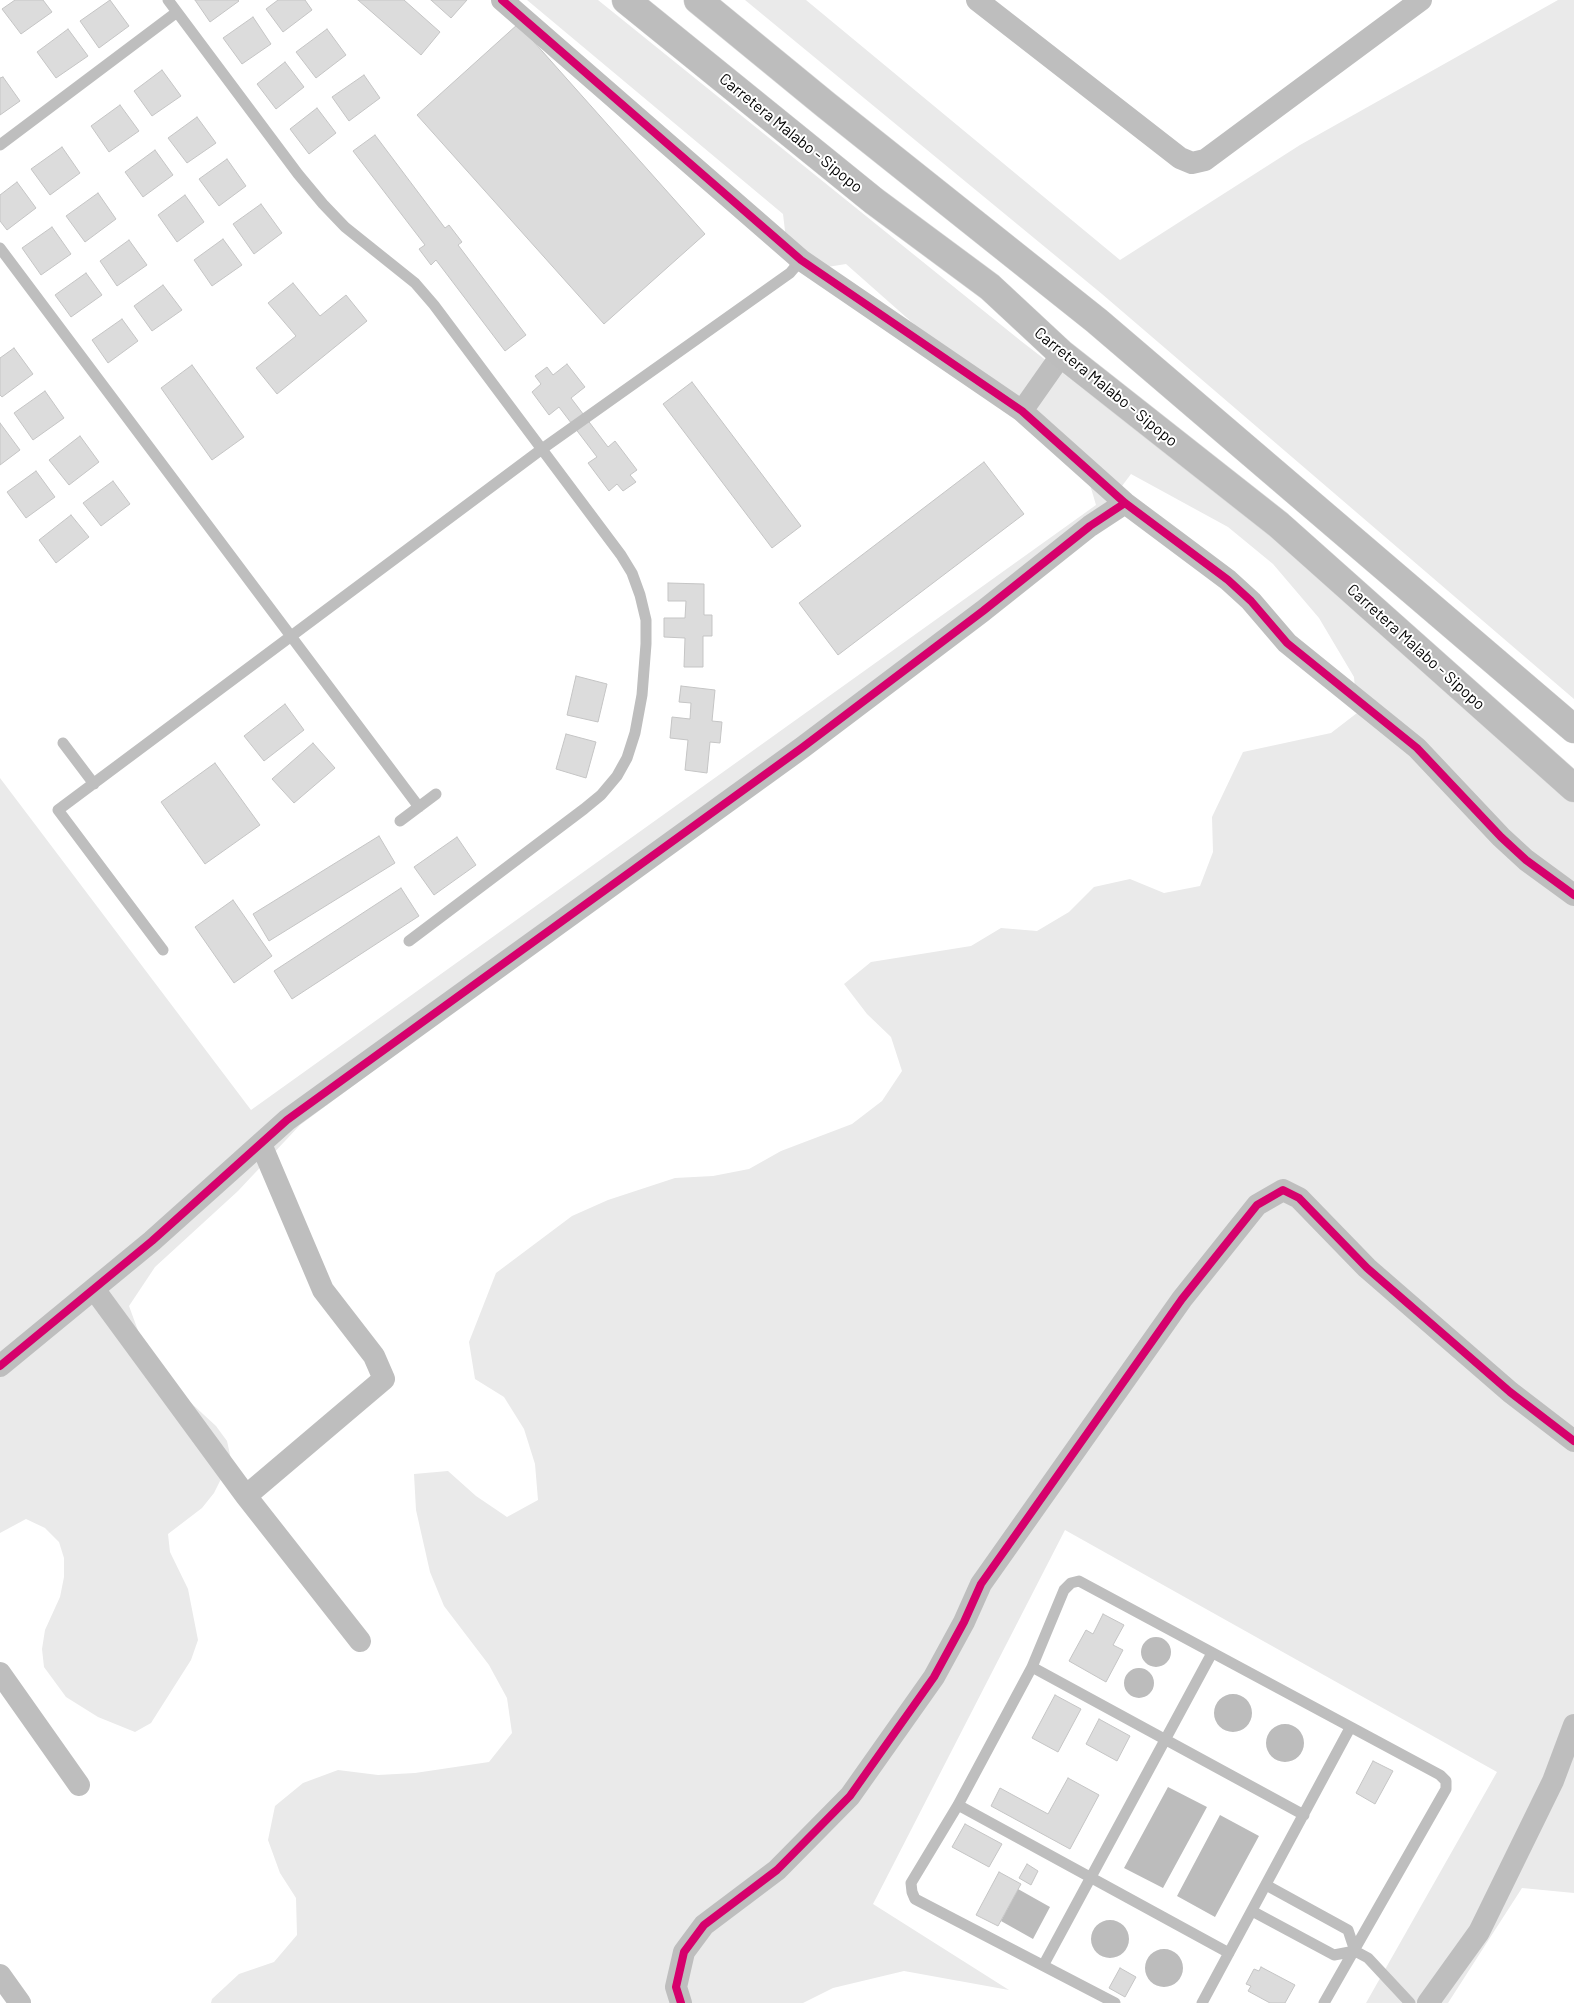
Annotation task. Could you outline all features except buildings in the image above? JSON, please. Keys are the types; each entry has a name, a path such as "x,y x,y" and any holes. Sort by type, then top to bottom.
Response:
{"highway":[{"name":"Carretera Malabo - Sipopo","path":"626,0 874,201 990,287 1062,354 1279,525 1574,788"},
{"path":"698,0 818,99 1097,321 1574,729"}],"street":[{"path":"502,0 801,260 1022,412 1125,503 1228,580 1251,601 1287,643 1417,748 1526,860 1574,896"},
{"path":"977,0 1180,158 1192,163 1205,160 1211,156 1421,0"},
{"path":"1022,412 1062,354"},
{"path":"0,1366 152,1241 287,1120 803,747 983,611 1090,526 1125,503"},
{"path":"246,1496 384,1379 374,1356 324,1290 261,1144"},
{"path":"681,2003 676,1987 684,1952 704,1925 776,1870 850,1796 934,1677 964,1622 981,1584 1182,1299 1257,1205 1283,1190 1300,1198 1367,1268 1510,1392 1574,1441"},
{"path":"94,1289 246,1496 360,1641"},
{"path":"0,1673 79,1785"},
{"path":"1428,2003 1479,1932 1553,1781 1574,1725"},
{"path":"0,1975 20,2003"}],"lane":[{"path":"168,0 298,174 323,204 345,227 415,283 434,305 621,555 632,574 640,595 646,620 642,695 635,733 627,758 617,776 601,795 409,940"},
{"path":"0,145 177,12"},
{"path":"0,248 418,807"},
{"path":"163,950 58,810 542,449 790,273 801,260"},
{"path":"63,743 94,784"},
{"path":"400,821 436,794"},
{"path":"1115,2003 1044,1964 915,1899 911,1883 958,1806 1032,1667 1064,1590 1071,1583 1079,1581 1440,1775 1446,1781 1446,1789 1324,2003"},
{"path":"1044,1964 1212,1653"},
{"path":"1032,1667 1304,1815"},
{"path":"1202,2003 1350,1728"},
{"path":"958,1806 1229,1953"},
{"path":"1266,1886 1348,1930 1355,1951"},
{"path":"1252,1911 1334,1956 1355,1951 1368,1958 1410,2003"}],"shaded area":[{"path":"527,0 598,0 1021,341 1277,539 1574,774 1574,1893 1522,1888 1448,2003 1366,2003 1497,1772 1065,1530 873,1904 1009,1990 904,1971 833,1988 803,2003 211,2003 212,1999 239,1974 274,1962 297,1935 296,1898 280,1873 268,1840 275,1806 303,1783 338,1770 378,1775 415,1773 489,1762 512,1733 507,1698 489,1665 444,1606 430,1572 416,1510 414,1474 448,1471 476,1496 507,1517 538,1500 535,1464 524,1429 504,1397 475,1379 469,1342 496,1273 572,1216 608,1200 675,1178 713,1176 749,1169 781,1151 852,1124 882,1101 902,1071 891,1037 867,1014 844,984 871,962 971,946 1001,928 1037,931 1069,912 1094,887 1130,879 1164,893 1200,886 1213,852 1212,817 1243,752 1331,733 1357,713 1354,677 1319,618 1273,564 1228,527 1131,474 1077,546 882,696 300,1125 238,1191 155,1267 129,1306 151,1366 216,1426 227,1441 231,1459 214,1493 202,1508 168,1534 170,1552 188,1589 198,1640 191,1660 151,1723 135,1732 98,1717 66,1697 44,1667 42,1649 45,1630 60,1597 64,1577 64,1558 59,1542 45,1528 26,1519 0,1533 0,778 251,1110 1096,505 1088,478 846,264 790,273 783,214"},
{"path":"745,0 806,0 1120,260 1300,145 1558,0 1574,0 1574,699 1102,294"},
{"path":"1156,1637 1162,1638 1170,1646 1170,1658 1162,1666 1156,1667 1150,1666 1142,1658 1141,1652 1142,1646 1150,1638"},
{"path":"1139,1668 1145,1669 1153,1677 1153,1689 1145,1697 1139,1698 1133,1697 1125,1689 1124,1683 1125,1677 1133,1669"},
{"path":"1233,1694 1247,1699 1252,1713 1247,1727 1233,1732 1219,1727 1214,1713 1219,1699"},
{"path":"1285,1724 1299,1729 1304,1743 1299,1757 1285,1762 1271,1757 1266,1743 1271,1729"},
{"path":"1168,1787 1207,1807 1163,1888 1124,1868"},
{"path":"1220,1815 1259,1836 1215,1917 1177,1896"},
{"path":"1018,1889 1050,1907 1033,1939 1001,1921"},
{"path":"1110,1920 1124,1925 1129,1939 1124,1953 1110,1958 1096,1953 1091,1939 1096,1925"},
{"path":"1164,1949 1178,1954 1183,1968 1178,1982 1164,1987 1150,1982 1145,1968 1150,1954"}],"cycle path":[{"path":"502,0 801,260 1022,411 1125,503 1228,580 1251,601 1287,643 1417,748 1501,837 1526,860 1574,895"},
{"path":"0,1366 152,1241 287,1120 803,747 983,611 1090,526 1125,503"},
{"path":"681,2003 676,1987 684,1952 704,1925 777,1870 850,1796 934,1677 964,1622 981,1584 1182,1299 1257,1205 1283,1190 1299,1198 1367,1268 1510,1392 1574,1441"}]}
